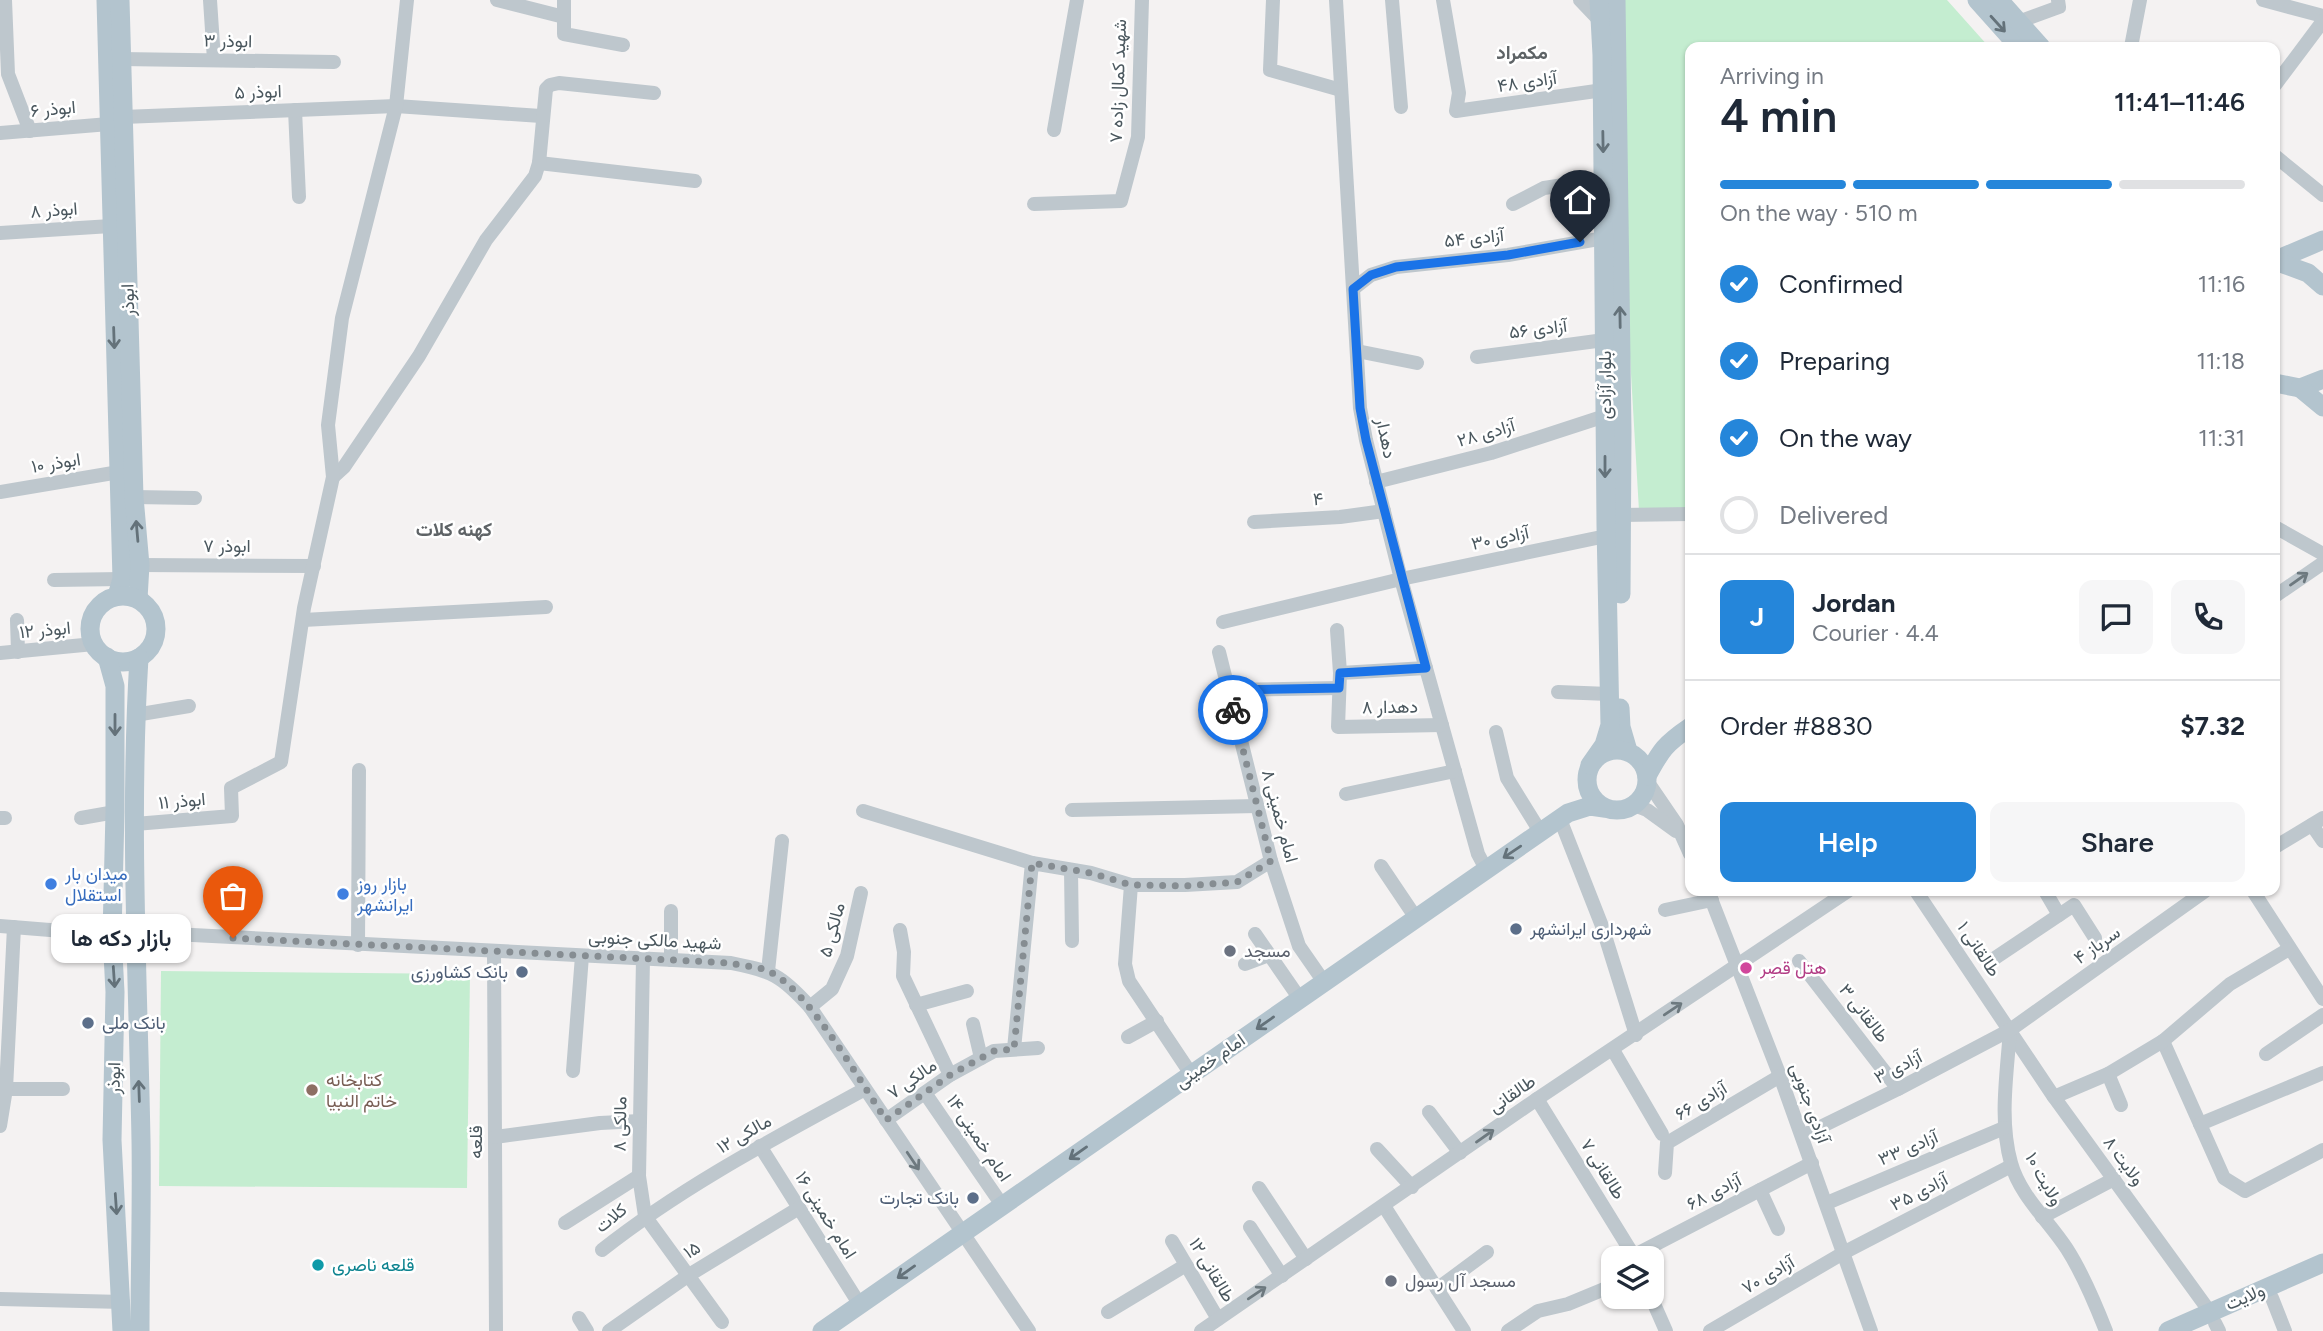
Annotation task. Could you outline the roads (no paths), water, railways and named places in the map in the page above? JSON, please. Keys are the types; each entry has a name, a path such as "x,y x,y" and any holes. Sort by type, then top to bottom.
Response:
{"main road":[{"name":"ابوذر","path":"106,0 116,121 134,497 140,565 138,599"},
{"name":"ابوذر","path":"119,588 119,472 111,226 121,59 120,0"},
{"name":"بلوار آزادی","path":"1564,816 1604,745 1610,724 1599,0"},
{"name":"بلوار آزادی","path":"1616,0 1621,515 1620,716 1632,753"},
{"path":"1978,0 2015,42"},
{"path":"1999,0 2036,42"},
{"path":"2280,258 2323,240"},
{"path":"2280,262 2308,273 2323,286"},
{"path":"2300,388 2323,379"},
{"path":"2280,384 2300,388 2323,407"},
{"path":"119,588 128,596 138,599 146,605 156,623 153,643 139,658 118,661 101,651 90,629 92,618 97,608 119,588"},
{"name":"ابوذر","path":"101,651 115,686 112,1140 123,1302 122,1331"},
{"name":"ابوذر","path":"139,658 135,715 134,932 141,1141 140,1331"},
{"path":"1669,741 1654,760 1641,798 1634,805 1614,810 1604,808 1590,794 1588,770 1602,753 1620,749 1632,753 1652,751 1685,730"},
{"path":"1632,753 1642,763 1647,779"},
{"name":"امام خمینی","path":"822,1331 1564,816 1590,806 1604,808"},
{"path":"112,1140 141,1141"},
{"name":"ولایت","path":"2211,1324 2323,1263"},
{"name":"ولایت","path":"2168,1331 2211,1324 2323,1276"}],"street":[{"path":"5,0 8,74 30,131"},
{"path":"210,0 214,60"},
{"path":"407,0 396,106 342,318 328,425 333,477 303,620 546,607"},
{"path":"497,0 564,17"},
{"path":"564,0 564,34 623,44"},
{"path":"1054,130 1077,0"},
{"name":"شهید کمال زاده ۷","path":"1034,204 1121,201 1138,137 1142,0"},
{"path":"1273,0 1270,70 1341,90"},
{"name":"دهدار","path":"1336,0 1360,408 1401,579 1478,854 1486,870"},
{"path":"1392,0 1401,107"},
{"name":"آزادی ۴۸","path":"1443,0 1459,93 1456,111 1602,90"},
{"path":"1580,0 1600,21"},
{"path":"2018,22 2059,7 2058,0"},
{"path":"2132,42 2140,0"},
{"path":"2263,0 2323,16"},
{"path":"2280,78 2323,21"},
{"name":"ابوذر ۳","path":"121,59 334,62"},
{"path":"333,477 344,467 419,356 486,240 535,176 539,163 545,89 559,83 654,93"},
{"name":"ابوذر ۵","path":"116,121 396,106 541,116"},
{"path":"295,110 299,197"},
{"name":"ابوذر ۶","path":"0,133 116,121"},
{"path":"2280,160 2323,195"},
{"path":"539,163 695,181"},
{"path":"1513,204 1544,188 1603,179"},
{"name":"ابوذر ۸","path":"0,233 111,226"},
{"name":"آزادی ۵۴","path":"1353,289 1371,275 1396,267 1508,255 1604,238"},
{"name":"آزادی ۵۶","path":"1477,356 1604,340"},
{"path":"1357,351 1417,363"},
{"name":"آزادی ۲۸","path":"1376,482 1491,453 1605,416"},
{"name":"ابوذر ۱۰","path":"0,492 119,472"},
{"path":"134,497 195,498"},
{"name":"۴","path":"1254,522 1340,517 1384,511"},
{"path":"1621,515 1685,514"},
{"path":"2280,530 2323,554"},
{"name":"آزادی ۳۰","path":"1223,622 1401,579 1606,536"},
{"path":"2280,593 2323,563"},
{"name":"ابوذر ۷","path":"140,565 314,566"},
{"path":"54,580 119,588"},
{"path":"17,620 18,652"},
{"name":"ابوذر ۱۱","path":"135,824 232,816 231,788 281,762 303,620"},
{"path":"1228,690 1339,688 1337,630"},
{"name":"ابوذر ۱۲","path":"0,653 101,651"},
{"name":"امام خمینی ۸","path":"1219,652 1271,861 1299,946 1324,982"},
{"path":"1340,673 1426,668"},
{"name":"دهدار ۸","path":"1339,688 1338,727 1442,725"},
{"path":"1558,692 1609,694"},
{"path":"135,715 189,706"},
{"path":"1496,732 1507,778 1541,833"},
{"path":"358,945 359,770"},
{"path":"1346,794 1455,771"},
{"path":"1647,779 1685,843"},
{"path":"1634,805 1664,821 1682,837"},
{"path":"1072,810 1257,806"},
{"path":"863,811 1032,863 1131,885 1185,886 1237,882 1271,861"},
{"path":"81,818 115,812"},
{"path":"1564,816 1636,1034"},
{"path":"2280,844 2318,822 2323,841"},
{"path":"768,971 782,841"},
{"path":"1014,1049 1032,863"},
{"path":"1381,866 1416,918"},
{"path":"1071,870 1072,942"},
{"path":"1131,885 1125,964 1129,981 1191,1074"},
{"name":"مالکی ۵","path":"810,1007 832,989 847,956 861,893"},
{"path":"1665,910 1707,896"},
{"name":"آزادی جنوبی","path":"1710,896 1827,1203 1871,1331"},
{"name":"طالقانی","path":"1201,1331 1538,1099 1841,896"},
{"name":"طالقانی ۱","path":"1919,896 2010,1030"},
{"path":"2048,896 2059,915"},
{"name":"سرباز ۴","path":"2010,1030 2199,896"},
{"path":"2256,896 2323,999"},
{"path":"1992,960 2074,905 2095,938"},
{"path":"671,911 671,960"},
{"path":"0,1126 6,1089 7,927 112,935"},
{"path":"900,930 904,976 950,1075"},
{"name":"شهید مالکی جنوبی","path":"134,932 731,963 768,971 790,985 810,1007 1029,1331"},
{"path":"1255,934 1300,999"},
{"path":"2054,1097 2108,1073 2163,1041 2230,984 2290,949"},
{"name":"قلعه","path":"494,952 496,1331"},
{"path":"1245,964 1269,955"},
{"path":"573,1071 582,956"},
{"name":"مالکی ۸","path":"643,959 639,1176 645,1216 722,1322"},
{"name":"طالقانی ۳","path":"1799,961 1898,1089"},
{"path":"916,1005 967,990"},
{"path":"2266,1054 2323,1015"},
{"path":"1128,1037 1157,1021"},
{"path":"973,1024 981,1058"},
{"name":"آزادی ۳","path":"1802,1136 2010,1030"},
{"name":"ولایت ۸","path":"2010,1030 2211,1324"},
{"name":"ولایت ۱۰","path":"2010,1030 2004,1128 2011,1166 2027,1196 2067,1250 2094,1301 2106,1331"},
{"path":"2163,1041 2224,1178 2245,1191 2323,1150"},
{"name":"مالکی ۷","path":"886,1120 950,1075 994,1051 1038,1048"},
{"path":"1613,1050 1662,1134"},
{"path":"2108,1073 2122,1105"},
{"path":"2200,1124 2323,1073"},
{"name":"آزادی ۶۶","path":"1665,1173 1667,1143 1780,1076"},
{"name":"مالکی ۱۲","path":"645,1216 760,1146 865,1088"},
{"path":"6,1089 64,1089"},
{"name":"امام خمینی ۱۴","path":"925,1093 1002,1205"},
{"name":"طالقانی ۷","path":"1538,1099 1627,1246"},
{"path":"1429,1112 1460,1153"},
{"path":"495,1137 600,1123 640,1121"},
{"name":"آزادی ۳۳","path":"1827,1203 2004,1128"},
{"name":"امام خمینی ۱۶","path":"760,1146 859,1305"},
{"path":"1377,1149 1412,1187"},
{"name":"آزادی ۶۸","path":"1655,1246 1812,1163"},
{"name":"آزادی ۳۵","path":"1845,1252 2011,1166"},
{"path":"565,1223 639,1176"},
{"path":"2042,1217 2114,1179"},
{"path":"1259,1188 1306,1259"},
{"path":"1760,1190 1778,1229"},
{"path":"1384,1206 1463,1331"},
{"name":"۱۵","path":"609,1331 689,1275 799,1208"},
{"name":"کلات","path":"602,1250 645,1216"},
{"path":"1250,1227 1282,1276"},
{"name":"طالقانی ۱۲","path":"1172,1241 1218,1319"},
{"path":"1437,1289 1487,1252"},
{"name":"آزادی ۷۰","path":"1710,1331 1845,1252"},
{"path":"1108,1312 1186,1265"},
{"path":"1508,1331 1538,1311 1568,1304 1601,1290"},
{"path":"2272,1298 2285,1331"},
{"path":"0,1299 123,1302"},
{"path":"1656,1309 1666,1331"},
{"path":"579,1318 587,1331"}],"place":[{"name":"میدان بار استقلال","path":"51,884"},
{"name":"بازار روز ایرانشهر","path":"343,894"},
{"name":"شهرداری ایرانشهر","path":"1516,929"},
{"name":"بازار دکه ها","path":"233,938"},
{"name":"مسجد","path":"1230,951"},
{"name":"هتل قصِر","path":"1746,968"},
{"name":"بانک کشاورزی","path":"522,972"},
{"name":"بانک ملی","path":"88,1023"},
{"name":"کتابخانه خاتم النبیا","path":"312,1090"},
{"name":"بانک تجارت","path":"973,1198"},
{"name":"قلعه ناصری","path":"318,1265"},
{"name":"مسجد آل رسول","path":"1391,1281"}],"district":[{"name":"مکمراد","path":"1522,52"},
{"name":"کهنه کلات","path":"454,529"}]}
